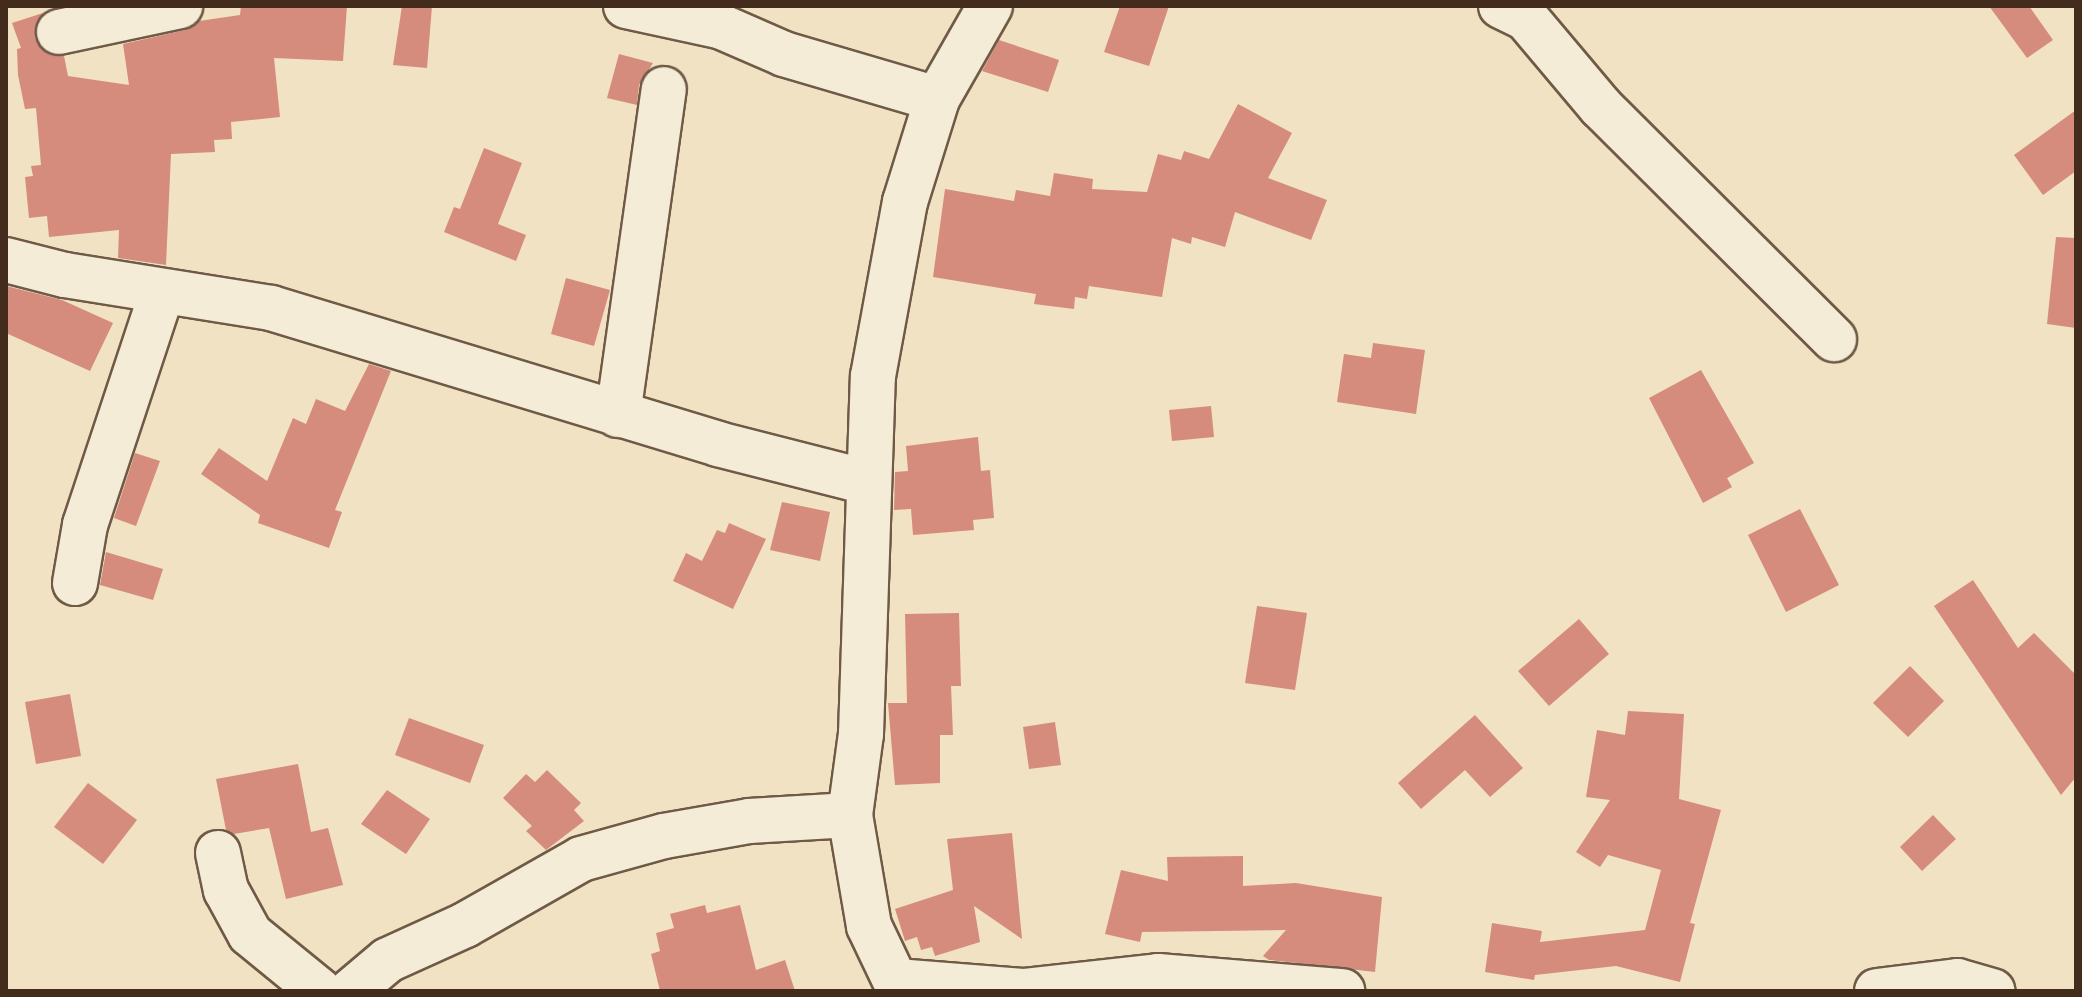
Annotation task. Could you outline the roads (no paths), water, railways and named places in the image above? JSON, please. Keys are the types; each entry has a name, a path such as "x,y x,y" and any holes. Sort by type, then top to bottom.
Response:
{"street":[{"path":"59,32 180,6"},
{"path":"626,6 722,27 784,54 937,99"},
{"path":"990,6 937,99 885,289 867,482 861,734 850,815 869,926 898,986 1023,991 1158,976 1342,991"},
{"path":"1501,6 1526,18 1601,107 1777,289 1834,339"},
{"path":"618,415 664,89"},
{"path":"6,260 162,292 271,308 618,415 867,482"},
{"path":"75,583 85,525 162,292"},
{"path":"351,991 388,960 465,925 581,859 664,836 749,821 850,815"},
{"path":"218,853 226,890 250,934 320,991"},
{"path":"1877,991 1957,981 1993,991"}]}
